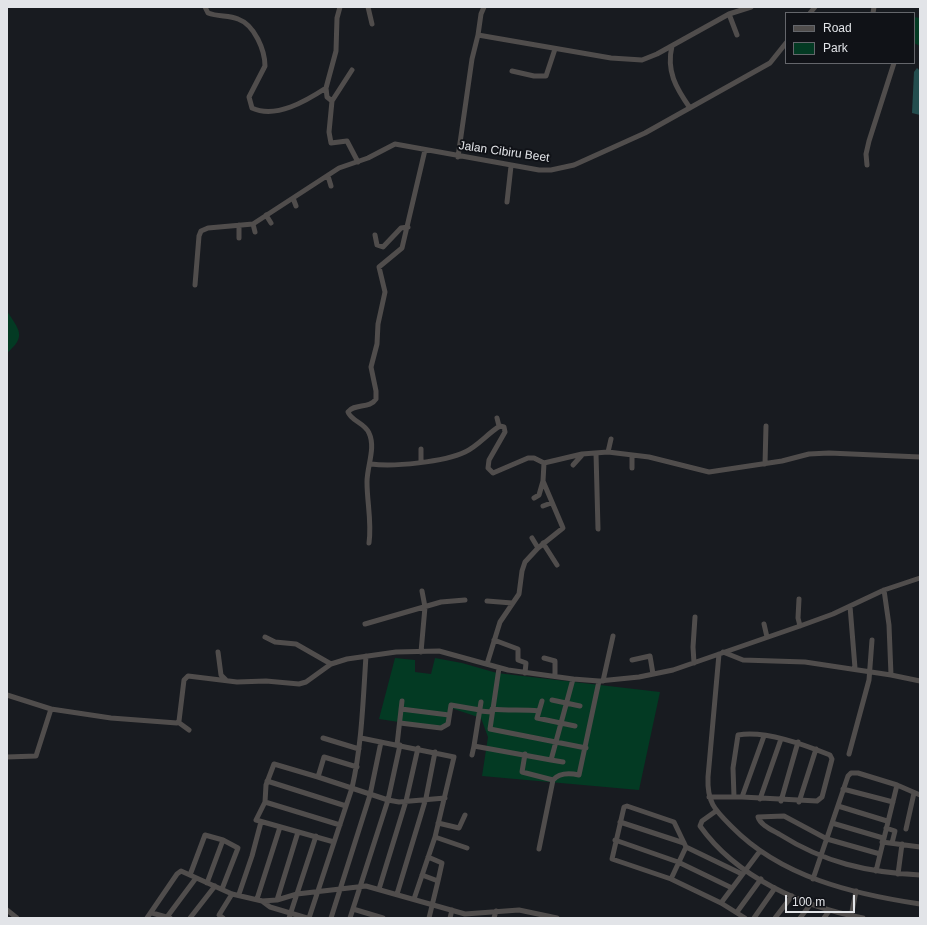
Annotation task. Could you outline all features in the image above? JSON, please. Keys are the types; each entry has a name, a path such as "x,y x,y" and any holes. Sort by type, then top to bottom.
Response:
{"street":[{"path":"205,7 208,13 216,16 240,19 252,31 261,47 265,66 249,94 252,108 261,111 289,109 326,88"},
{"path":"332,101 327,97 326,88 336,51 338,37 337,18 340,7"},
{"path":"368,7 372,24"},
{"path":"458,156 472,59 481,14 484,7"},
{"path":"478,35 611,58 642,60 672,46 729,14 751,7"},
{"path":"729,14 737,35"},
{"name":"Jalan Cibiru Beet","path":"253,224 339,168 358,162 395,144 511,166 539,170 562,168 645,133 770,62 785,44"},
{"path":"672,46 670,68 673,79 690,108"},
{"path":"512,71 534,76 546,76 555,49"},
{"path":"867,165 866,154 869,141 894,64"},
{"path":"352,70 332,101 329,132 330,142 332,144 346,141 358,162"},
{"path":"369,543 371,526 367,482 371,464 369,432 348,412 351,409 371,404 376,399 376,391 371,367 377,344 378,324 385,292 380,267 402,248 408,227 424,150"},
{"path":"507,202 511,166"},
{"path":"328,176 331,186"},
{"path":"293,198 296,206"},
{"path":"266,215 270,223"},
{"path":"195,285 199,236 201,232 208,228 253,224 255,232"},
{"path":"239,225 239,238"},
{"path":"376,235 377,245 383,247 401,228 408,227"},
{"path":"497,418 499,426 504,428 505,432 488,460 488,468 490,472 496,474 528,458 534,458 544,463 582,454 608,452 632,455 709,472 765,464 809,454 829,453 920,457"},
{"path":"371,464 389,465 421,462 466,452 499,426"},
{"path":"765,464 766,426"},
{"path":"608,452 610,439"},
{"path":"421,449 421,462"},
{"path":"596,453 598,529"},
{"path":"573,465 582,454"},
{"path":"632,455 632,468"},
{"path":"534,498 539,495 543,481 544,463"},
{"path":"486,664 500,622 519,594 522,571 525,562 543,543 563,528 551,503 543,481"},
{"path":"543,506 551,503"},
{"path":"532,538 538,548"},
{"path":"543,543 557,566"},
{"path":"178,722 186,677 299,684 306,682 331,664 366,656 396,652 439,651 499,668 574,679 601,681 653,674 673,670 800,626 850,606 884,590 920,578"},
{"path":"884,590 889,625 891,675"},
{"path":"421,652 425,607 422,591"},
{"path":"799,599 798,618 800,626"},
{"path":"365,624 440,602 465,600"},
{"path":"487,601 512,603"},
{"path":"850,606 855,668"},
{"path":"694,663 693,647 696,617"},
{"path":"764,624 767,637"},
{"path":"538,849 553,780 556,776 564,774 579,775 613,636"},
{"path":"265,637 276,642 300,646 331,664"},
{"path":"494,640 518,649 518,660 526,662 525,672"},
{"path":"849,754 870,672 872,640"},
{"path":"218,652 221,675 227,680"},
{"path":"721,653 743,660 785,660 855,668 920,681"},
{"path":"721,653 708,762 707,786 709,797 716,811 748,843 813,879 856,891 920,904"},
{"path":"147,918 152,913 156,904 178,872 181,871 232,894 239,894 259,900 290,916 308,918 340,825 357,767 361,738 366,656"},
{"path":"632,660 650,656 653,674"},
{"path":"544,658 555,661 555,676"},
{"path":"499,668 490,729 586,748"},
{"path":"551,760 574,679"},
{"path":"7,695 51,708 141,722 172,724 178,722"},
{"path":"552,700 580,706"},
{"path":"350,918 388,800 399,745 402,701"},
{"path":"542,701 537,718 574,726"},
{"path":"472,754 481,702"},
{"path":"400,723 441,728 448,724 451,705 480,710 513,711 518,709 539,711"},
{"path":"7,757 36,756 51,708"},
{"path":"401,709 449,715"},
{"path":"178,722 189,730"},
{"path":"709,797 734,797 742,797 799,802 817,801 822,797 832,759 830,755 798,742 764,736 740,734 736,737 733,768 734,797"},
{"path":"742,797 764,736"},
{"path":"323,738 359,749"},
{"path":"361,738 418,748 454,757 435,837 414,899"},
{"path":"760,799 781,739"},
{"path":"331,918 370,795 381,742"},
{"path":"781,801 798,742"},
{"path":"474,746 563,762"},
{"path":"379,889 406,801 418,748"},
{"path":"799,802 816,749"},
{"path":"397,894 426,798 435,752"},
{"path":"525,754 522,772 553,780"},
{"path":"318,777 324,757 357,767"},
{"path":"334,842 261,822 256,819 265,802 267,781 275,764 388,800 406,801 426,798 445,798"},
{"path":"813,879 848,776 855,773 897,785 920,795"},
{"path":"267,781 346,806"},
{"path":"876,871 897,785"},
{"path":"843,789 893,802"},
{"path":"906,829 914,793"},
{"path":"265,802 340,825"},
{"path":"838,806 888,821"},
{"path":"671,879 685,845 674,822 624,807 611,856 613,859 671,879 722,903 746,918"},
{"path":"716,811 702,821 700,826 719,850 744,872"},
{"path":"438,823 459,828 465,815"},
{"path":"880,854 826,839 784,816 758,817 769,828 821,857 876,871 920,875"},
{"path":"239,894 252,856 261,822"},
{"path":"620,822 685,845 761,879 775,888 810,904 851,917 863,918"},
{"path":"832,823 892,843 920,847"},
{"path":"259,900 280,827"},
{"path":"886,828 895,831 892,843"},
{"path":"277,900 298,832"},
{"path":"190,875 205,834 223,840 238,848 222,889"},
{"path":"290,916 316,836"},
{"path":"435,837 467,848"},
{"path":"207,882 223,840"},
{"path":"615,840 678,862 732,888"},
{"path":"898,874 902,844"},
{"path":"722,903 760,851"},
{"path":"428,857 442,863 429,918"},
{"path":"422,876 438,881"},
{"path":"152,913 168,917 196,878"},
{"path":"736,912 761,879"},
{"path":"190,918 215,886"},
{"path":"259,900 277,900 297,894 361,886 379,889 474,916 496,911 519,910 557,918"},
{"path":"754,918 775,888"},
{"path":"851,917 856,891"},
{"path":"220,917 232,894"},
{"path":"775,918 792,896"},
{"path":"800,918 810,904"},
{"path":"353,909 370,916 383,918"},
{"path":"7,910 17,918"},
{"path":"450,918 452,910"},
{"path":"494,918 496,911"},
{"path":"824,918 829,911"}],"green space":[{"path":"915,17 920,18 920,46 915,44"},
{"path":"7,311 18,328 19,337 17,342 7,353"},
{"path":"395,658 415,660 415,672 431,674 435,658 462,663 497,673 660,692 639,790 482,776 488,737 481,718 451,708 445,729 379,719"}],"shaded area":[{"path":"917,68 920,71 920,115 912,113 914,72"}]}
